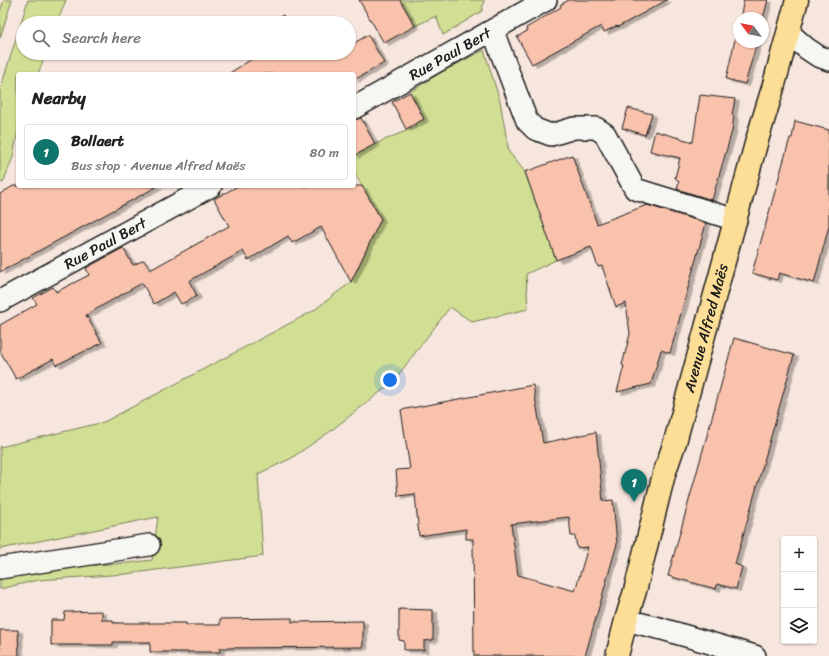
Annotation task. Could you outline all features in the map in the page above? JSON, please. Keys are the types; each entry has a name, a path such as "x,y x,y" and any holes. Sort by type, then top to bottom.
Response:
{"main road":[{"name":"Avenue Alfred Maës","path":"617,656 664,474 675,442 757,140 797,0"}],"street":[{"name":"Rue Paul Bert","path":"356,107 546,0"},
{"path":"492,31 527,121 535,129 551,135 574,128 596,128 605,134 635,189 736,220"},
{"path":"788,32 806,48 818,56 829,60"},
{"name":"Rue Paul Bert","path":"0,301 207,188"},
{"path":"0,568 149,545"},
{"path":"626,620 755,656"}],"green space":[{"path":"4,0 12,0 0,38 0,12"},
{"path":"28,0 66,0 60,16 23,16"},
{"path":"400,0 484,0 482,11 443,35 436,16 415,26"},
{"path":"16,39 16,60 43,60 39,72 16,72 16,141 13,157 3,183 0,182 0,90"},
{"path":"484,50 500,101 509,152 525,172 556,260 526,274 528,309 472,322 450,307 393,382 328,433 290,459 258,474 263,556 126,574 38,580 0,589 0,578 77,566 152,560 158,517 0,549 0,447 104,422 313,311 351,282 381,219 356,175 356,155 375,144 415,127 416,123 424,119 410,92 440,73"}],"building":[{"path":"359,0 400,0 415,26 384,43"},
{"path":"569,0 667,0 618,27 617,26 604,32 601,26 532,64 517,37 527,31 526,28 561,7 560,5"},
{"path":"744,0 768,0 765,12 741,12"},
{"path":"368,35 384,63 356,79 356,72 231,72 250,60 356,60 356,42"},
{"path":"733,48 755,48 745,84 726,79"},
{"path":"410,92 424,119 406,129 392,102"},
{"path":"700,95 735,99 732,115 734,116 732,131 712,200 677,189 679,181 675,178 680,158 650,151 655,131 693,142"},
{"path":"628,108 652,114 645,135 622,128"},
{"path":"361,118 375,144 356,155 356,119"},
{"path":"795,121 829,130 829,226 814,283 779,273 777,280 752,273 790,138 792,138"},
{"path":"572,155 597,224 647,205 706,223 670,353 661,350 651,384 617,392 630,334 626,303 616,307 602,266 598,267 591,247 556,260 525,172"},
{"path":"13,186 16,186 16,188 154,188 0,272 0,194"},
{"path":"356,186 362,186 381,219 351,282 321,227 292,243 288,236 248,260 243,251 189,281 197,296 181,304 174,292 154,304 142,283 86,315 102,343 56,365 53,359 16,379 0,351 0,325 37,304 33,298 53,287 56,292 89,275 86,268 123,248 133,265 144,260 150,270 229,226 214,199 234,188 356,188"},
{"path":"734,338 794,355 735,564 742,567 736,589 717,584 716,589 668,576"},
{"path":"533,385 543,443 596,432 603,501 613,500 617,544 585,656 474,656 473,539 466,539 466,529 419,536 415,494 398,496 396,470 410,469 401,410","holes":["569,517 571,536 575,536 577,548 588,547 575,591 518,575 511,524"]},
{"path":"399,609 433,610 433,640 424,641 424,650 404,650 404,641 399,640"},
{"path":"102,611 102,620 113,620 113,623 186,623 186,625 220,625 220,619 292,618 292,622 363,621 363,647 220,648 220,652 150,652 150,642 113,642 113,645 51,645 51,620 64,620 65,612"},
{"path":"0,630 18,630 19,656 0,656"}],"place":[{"name":"Bollaert","path":"634,502"}]}
